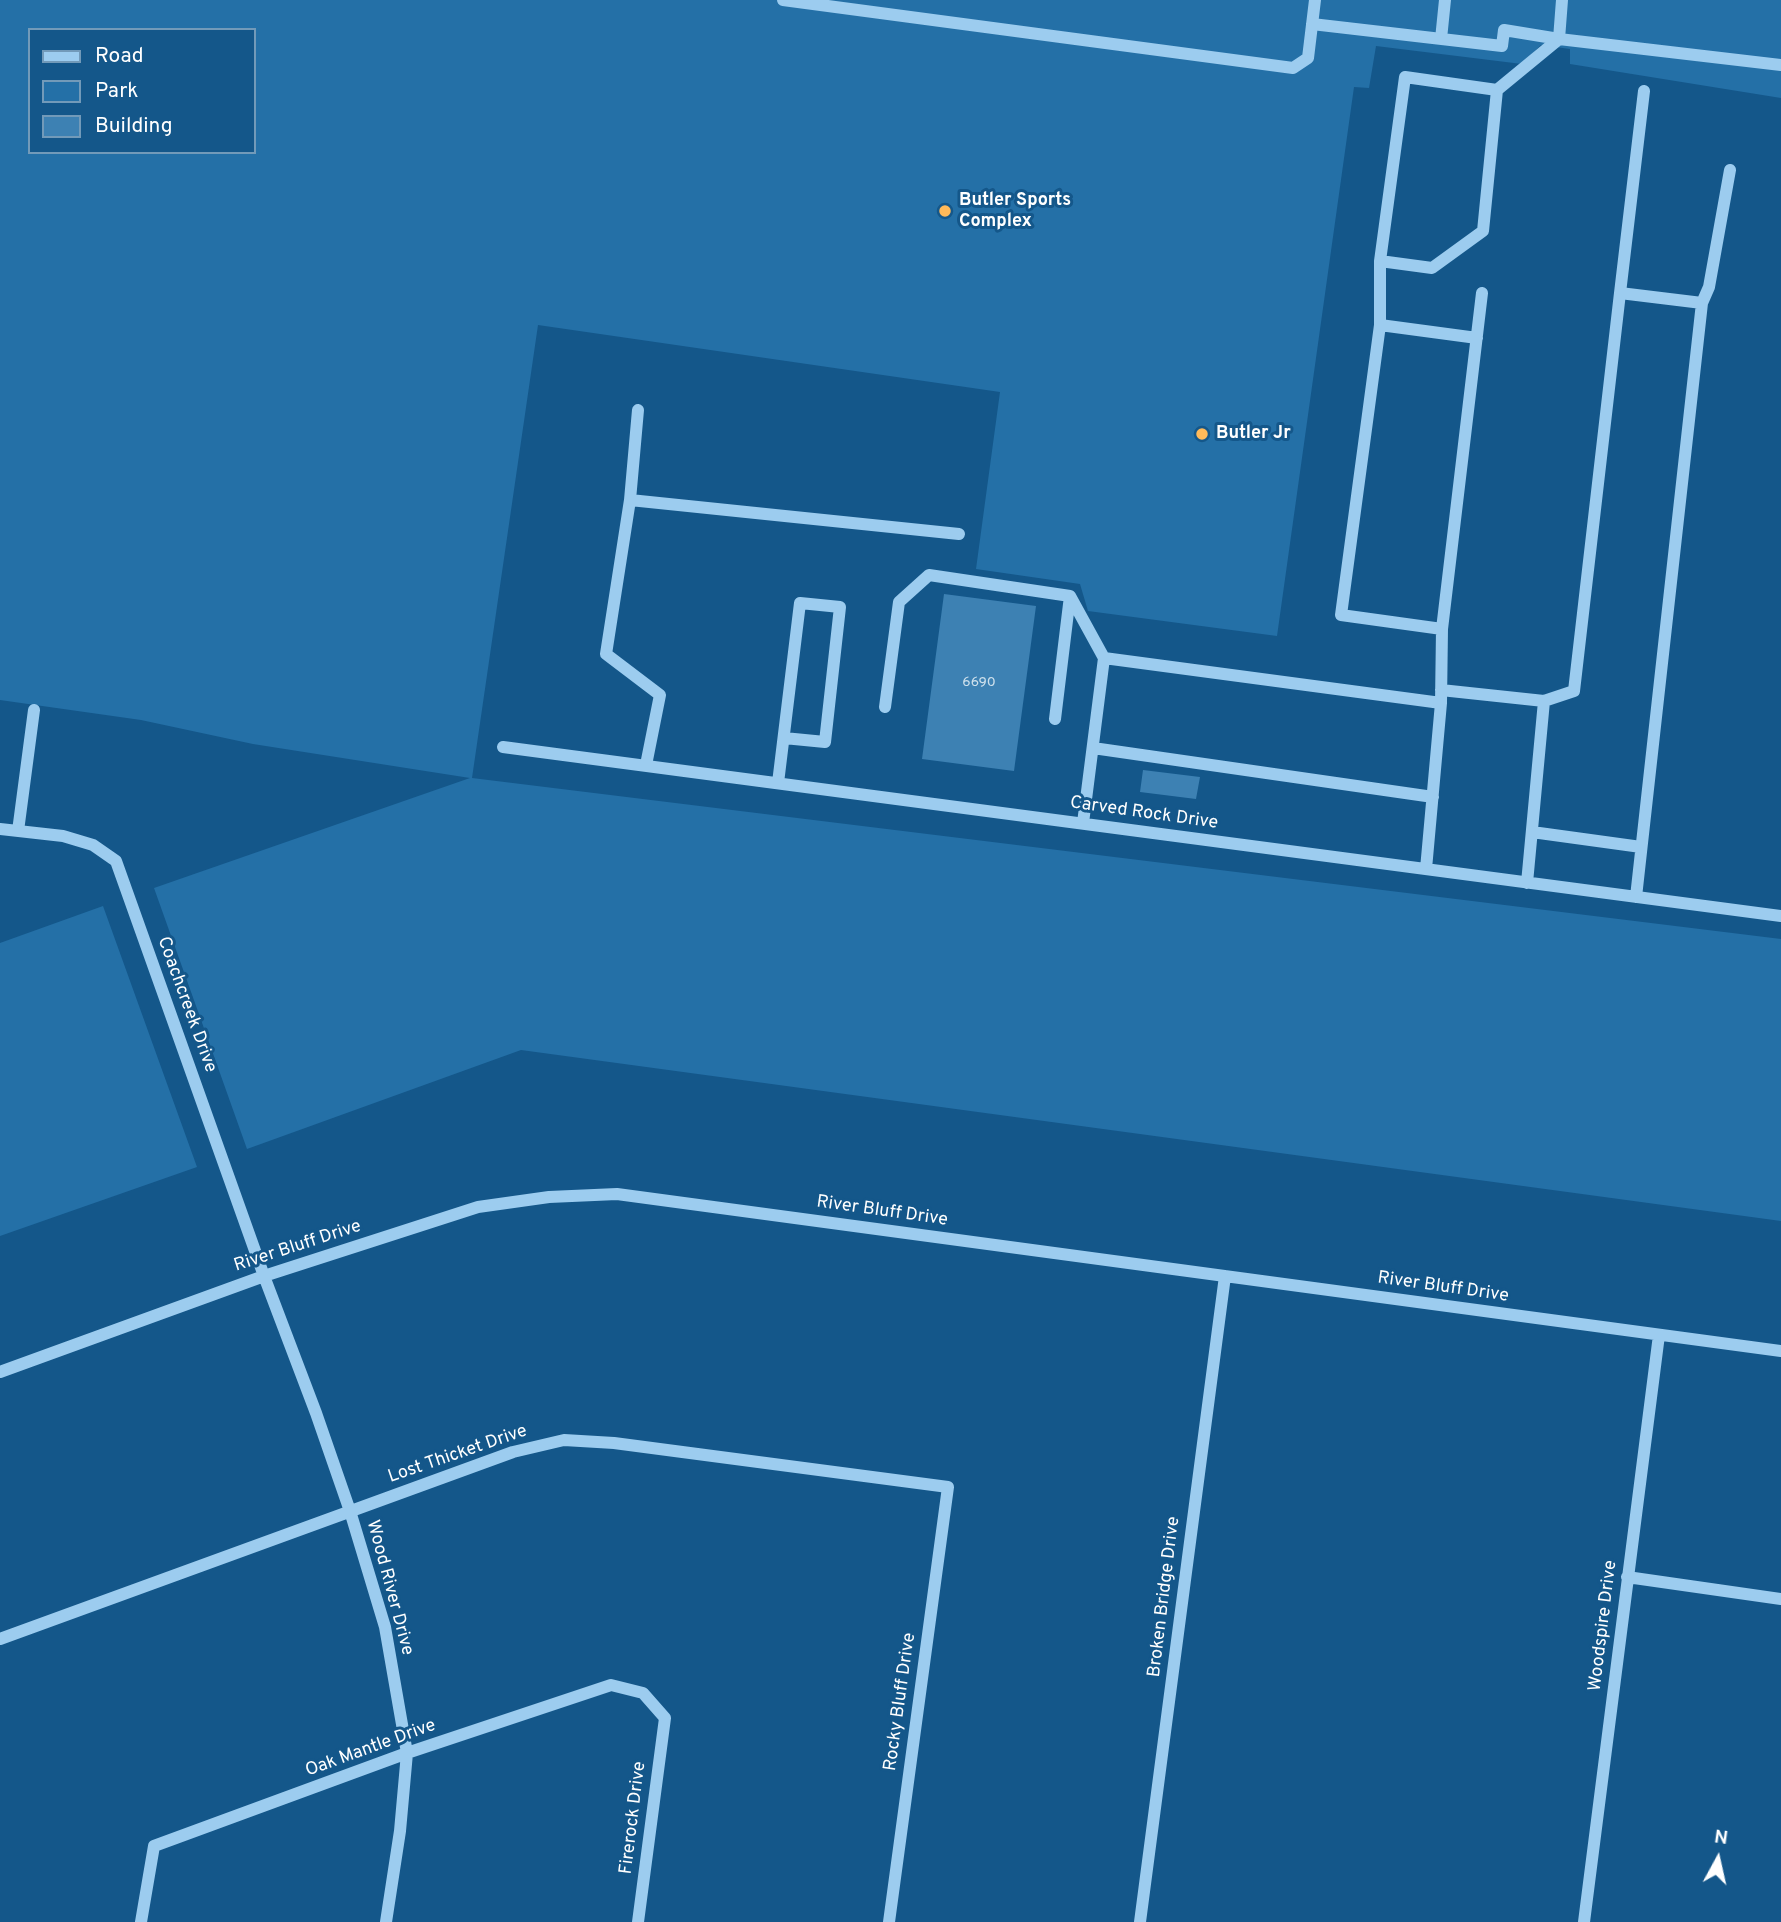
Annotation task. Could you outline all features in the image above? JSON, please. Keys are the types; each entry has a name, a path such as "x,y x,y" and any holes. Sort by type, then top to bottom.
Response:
{"street":[{"path":"783,0 1293,68 1308,58 1315,0"},
{"path":"1441,39 1445,0"},
{"path":"1380,261 1432,268 1483,231 1497,90 1559,39 1562,0"},
{"path":"1312,24 1502,46 1504,30 1781,65"},
{"path":"1442,629 1341,615 1380,325 1380,261 1405,77 1497,90"},
{"path":"1441,690 1544,701 1574,691 1644,91"},
{"path":"1636,897 1702,303 1709,288 1730,170"},
{"path":"1426,869 1441,703 1442,629 1482,293"},
{"path":"1620,293 1702,303"},
{"path":"1380,325 1477,338"},
{"path":"638,410 629,500 606,654 660,695 646,765"},
{"path":"629,500 959,534"},
{"path":"885,707 899,602 929,575 1070,596"},
{"path":"1070,596 1104,658 1083,824"},
{"path":"1055,719 1070,596"},
{"path":"778,783 800,603 841,607 825,742 784,738"},
{"path":"1104,658 1441,703"},
{"path":"1527,883 1544,701"},
{"path":"19,831 34,710"},
{"name":"Carved Rock Drive","path":"503,747 1781,916"},
{"path":"1093,748 1433,797"},
{"name":"Coachcreek Drive","path":"0,829 63,836 93,845 116,861 264,1276"},
{"path":"1532,832 1641,847"},
{"name":"River Bluff Drive","path":"0,1372 264,1276 478,1208 549,1197 617,1194 1781,1351"},
{"name":"Wood River Drive","path":"264,1276 350,1511 385,1627 407,1753 400,1831 386,1922"},
{"name":"Broken Bridge Drive","path":"1140,1922 1225,1276"},
{"name":"Woodspire Drive","path":"1584,1922 1659,1335"},
{"name":"Lost Thicket Drive","path":"0,1639 513,1451 564,1440 614,1443 948,1486"},
{"name":"Rocky Bluff Drive","path":"890,1922 948,1486"},
{"path":"1627,1577 1781,1599"},
{"name":"Oak Mantle Drive","path":"141,1922 154,1846 407,1753 611,1685 643,1693 665,1718"},
{"name":"Firerock Drive","path":"638,1922 665,1718"}],"green space":[{"path":"0,0 1781,0 1781,98 1570,64 1570,49 1541,45 1522,64 1376,46 1369,88 1354,87 1277,636 1088,611 1080,584 976,569 1000,392 538,325 472,778 1781,939 1781,1221 521,1050 247,1149 154,888 470,778 253,744 141,720 0,700"},
{"path":"103,906 197,1167 0,1236 0,943"}],"building":[{"path":"944,594 1036,606 1014,771 922,759"},
{"path":"1143,770 1200,777 1196,799 1140,792"}],"place":[{"name":"Butler Sports Complex","path":"945,211"},
{"name":"Butler Jr","path":"1202,434"}]}
